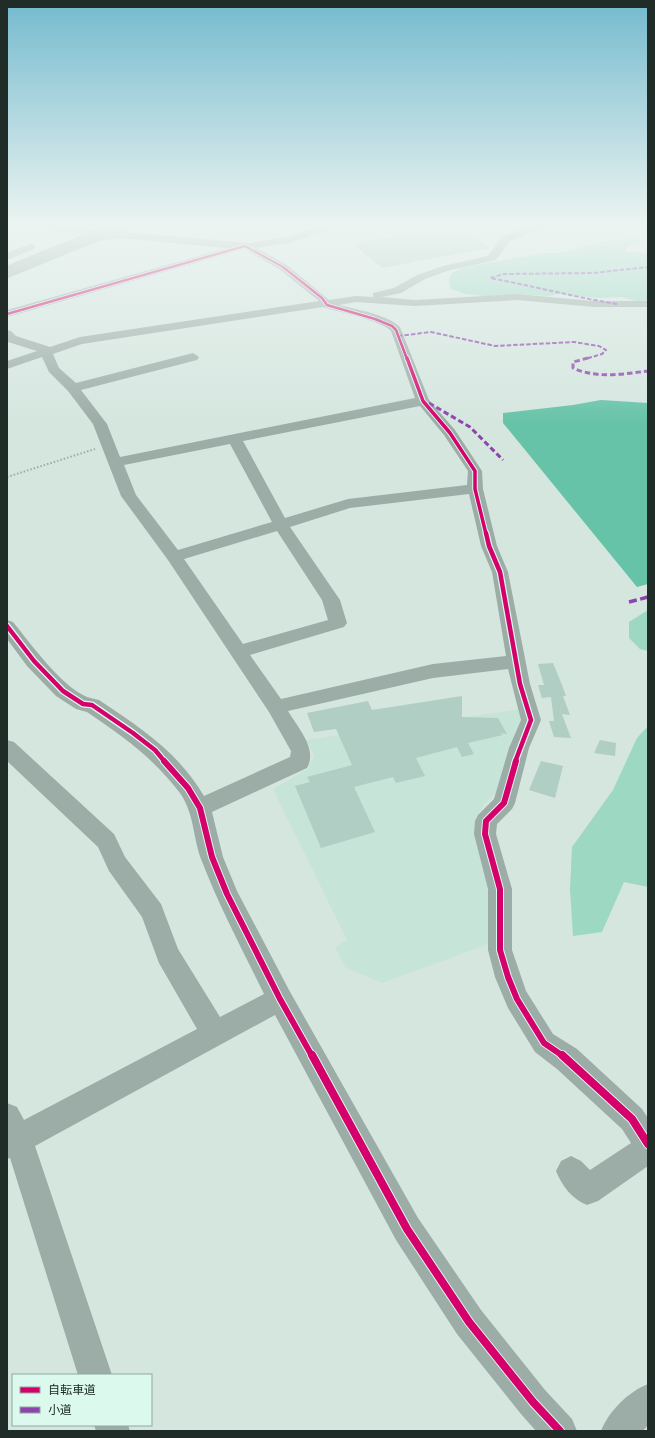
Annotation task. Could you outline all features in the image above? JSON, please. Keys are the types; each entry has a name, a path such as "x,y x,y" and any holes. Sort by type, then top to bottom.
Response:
{"street":[{"path":"7,314 91,290"},
{"path":"312,290 322,298 327,305 375,319 392,326 396,330 423,401 450,433 475,471 475,489 489,546 500,572 520,684 531,720 520,748 504,803 486,821 485,834 500,889 500,950 517,999 544,1043 567,1059 640,1117 648,1144"},
{"path":"7,365 80,341 111,335 327,305 399,290"},
{"path":"356,299 415,303 517,297 594,304 648,304"},
{"path":"7,334 12,339 48,352"},
{"path":"48,352 53,369 73,388 100,424 129,496 174,556 276,707 302,751 300,762 200,808"},
{"path":"73,388 193,357"},
{"path":"116,462 423,401"},
{"path":"235,439 281,525 331,600 338,624 239,652"},
{"path":"174,556 348,504 475,489"},
{"path":"7,626 34,661 63,691 83,704 92,705 155,750 188,788 200,808 212,857 227,894 280,999 356,1134 407,1229 468,1322 533,1402 560,1431"},
{"path":"276,707 432,671 517,661"},
{"path":"7,748 106,841 117,864 152,912 168,955 214,1033"},
{"path":"95,1374 11,1134 280,999"},
{"path":"571,1171 587,1190 648,1149"},
{"path":"618,1431 648,1401"}],"path":[{"path":"7,477 76,453 109,445"}],"shaded area":[{"path":"454,290 648,290 648,300 639,302 622,297 599,298 561,294 548,296 518,294 504,297 465,294"},
{"path":"601,400 648,403 648,584 637,587 503,423 503,413 573,405"},
{"path":"648,610 648,651 640,649 629,638 629,622"},
{"path":"522,709 524,713 515,733 511,759 501,787 483,806 478,816 488,881 491,937 486,945 382,983 345,967 335,947 347,940 273,789 308,769 314,755 306,740"},
{"path":"648,726 648,887 624,882 602,932 573,936 570,889 572,847 613,790 637,738"}],"building":[{"path":"553,663 566,696 563,696 570,715 562,714 571,738 554,737 549,721 554,721 551,697 542,698 538,685 544,685 538,664"},
{"path":"462,696 462,717 498,718 507,734 500,733 503,735 468,743 474,754 462,757 457,747 416,758 425,776 396,783 393,777 354,787 375,832 321,848 295,786 310,782 307,777 352,765 336,729 314,732 307,713 368,701 372,710"},
{"path":"600,740 616,743 615,756 594,753"},
{"path":"541,761 563,766 555,798 529,790"}],"marked path":[{"path":"547,290 564,295 617,304"},
{"path":"398,336 419,332 431,332 495,346 559,342 588,343 606,350 602,354 573,362 573,368 581,372 609,375 648,371"},
{"path":"429,403 470,427 503,460"},
{"path":"629,602 648,597"}],"cycle path":[{"path":"7,314 91,290"},
{"path":"312,290 322,298 327,305 375,319 392,326 396,330 423,401 450,433 475,471 475,489 489,546 500,572 520,684 531,720 519,748 504,803 486,821 485,834 500,889 500,950 508,977 517,999 544,1043 567,1059 632,1119 648,1144"},
{"path":"7,626 34,661 63,691 83,704 92,705 155,750 188,788 200,808 212,857 227,894 280,999 356,1134 407,1229 469,1322 533,1402 560,1431"}]}
